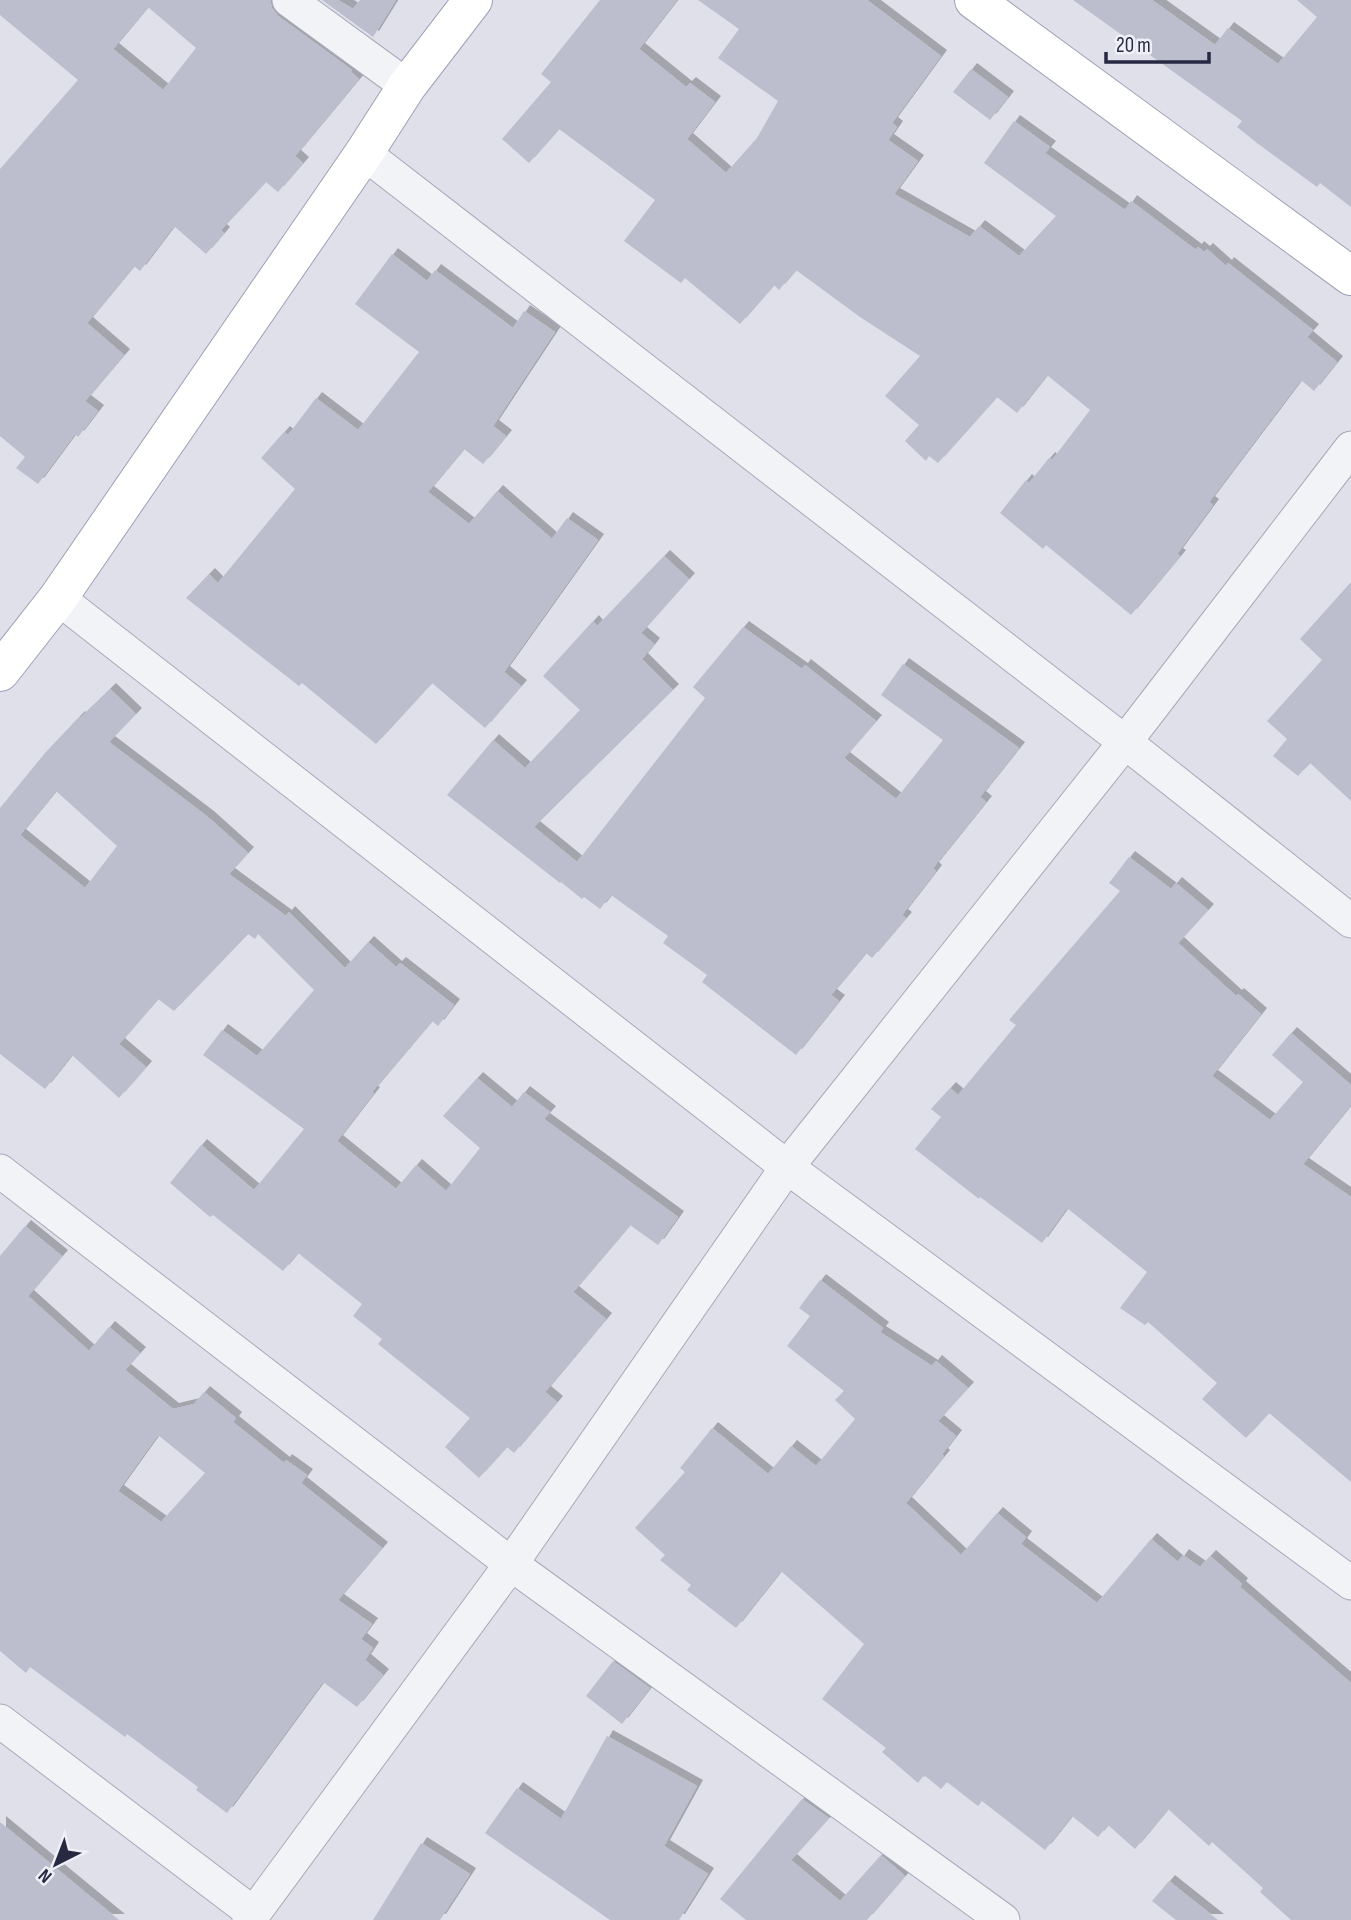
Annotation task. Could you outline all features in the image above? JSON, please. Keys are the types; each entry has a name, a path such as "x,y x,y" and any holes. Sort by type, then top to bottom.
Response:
{"main road":[{"path":"0,672 58,598 364,153 407,86 473,0"},
{"path":"974,0 1351,276"}],"street":[{"path":"289,0 407,86"},
{"path":"364,153 1125,742 1351,921"},
{"path":"0,1721 252,1917 511,1564 787,1167 1125,742 1351,447"},
{"path":"58,598 787,1167 1351,1583"},
{"path":"0,1171 511,1564 1003,1920"}],"building":[{"path":"0,0 270,0 278,16 352,70 359,79 295,156 303,163 278,192 266,182 221,230 224,233 206,254 174,226 140,271 134,266 87,323 124,355 85,401 98,411 78,437 75,434 38,484 16,468 25,457 0,436 0,169 78,80 0,15","holes":["148,7 196,48 163,90 113,49"]},
{"path":"322,0 338,0 353,9 360,0 396,0 373,37"},
{"path":"600,0 677,0 639,49 686,87 690,83 715,102 687,139 726,173 757,138 778,101 718,58 739,29 698,0 867,0 941,56 892,123 897,127 888,140 918,161 894,194 970,237 979,226 1019,256 1056,216 984,163 1014,121 1050,147 1045,153 1125,210 1131,201 1196,250 1198,247 1204,252 1207,249 1226,266 1228,263 1313,330 1307,337 1337,362 1314,391 1301,380 1209,502 1213,505 1177,554 1180,556 1131,615 1046,545 1043,549 1000,513 1026,480 1029,483 1049,458 1052,460 1090,410 1047,375 1017,413 997,397 938,463 929,456 926,461 905,441 919,425 885,396 920,356 860,317 796,270 779,290 774,285 740,324 685,278 681,283 624,241 655,200 559,129 529,163 502,139 551,82 541,74"},
{"path":"1073,0 1152,0 1215,45 1228,28 1278,64 1317,17 1297,0 1351,0 1351,207 1320,183 1317,187 1257,143 1237,127 1242,121"},
{"path":"971,69 1008,97 990,120 953,92"},
{"path":"392,254 427,281 435,270 513,328 524,311 555,332 493,426 506,436 483,464 464,449 428,492 469,524 497,491 552,539 567,518 598,540 504,672 521,686 485,728 432,683 376,744 302,683 299,686 186,598 209,574 218,583 295,489 261,458 284,432 288,435 316,398 358,430 419,352 355,304"},
{"path":"664,556 689,579 641,633 654,644 642,659 673,690 534,827 577,862 705,698 693,687 743,627 802,669 805,665 876,721 844,758 896,799 943,740 881,695 903,664 1019,748 980,797 986,802 933,868 936,871 902,915 906,918 872,958 866,953 831,995 839,1001 796,1055 702,982 707,975 663,943 668,936 611,895 600,909 584,897 582,899 561,882 572,869 560,883 447,795 493,740 525,768 580,710 543,676 593,621 597,626"},
{"path":"1351,582 1351,801 1310,763 1298,776 1273,756 1287,739 1267,721 1322,660 1300,639"},
{"path":"110,689 136,714 109,742 208,817 248,853 229,874 286,916 289,912 345,968 368,942 396,967 400,963 454,1005 438,1026 432,1021 372,1092 374,1093 337,1141 396,1189 416,1165 446,1191 480,1148 443,1116 477,1078 512,1107 524,1092 550,1112 544,1119 678,1217 658,1245 630,1225 573,1292 606,1319 545,1392 557,1402 514,1453 507,1447 479,1478 445,1447 470,1418 378,1344 382,1339 353,1316 362,1304 298,1253 283,1271 213,1215 210,1217 170,1183 201,1145 254,1190 304,1129 203,1055 222,1030 257,1056 314,990 258,934 255,939 248,934 174,1011 158,999 119,1044 146,1067 119,1098 72,1055 45,1089 0,1054 0,808 45,753","holes":["56,791 117,846 85,888 20,835"]},
{"path":"1129,857 1171,889 1176,883 1208,910 1178,943 1236,996 1238,994 1261,1014 1212,1076 1270,1120 1303,1082 1272,1055 1291,1033 1351,1085 1351,1105 1303,1164 1351,1197 1351,1482 1269,1413 1246,1438 1202,1399 1217,1383 1148,1322 1145,1325 1120,1308 1147,1272 1067,1208 1042,1243 980,1197 979,1199 915,1149 941,1117 931,1109 950,1088 958,1095 1016,1025 1009,1020 1120,891 1109,883"},
{"path":"25,1226 62,1256 28,1296 89,1351 109,1327 140,1353 125,1370 173,1409 194,1404 204,1392 236,1418 233,1422 284,1463 286,1460 307,1475 301,1483 382,1548 338,1600 372,1624 361,1639 373,1648 365,1660 383,1675 357,1707 323,1682 227,1813 196,1790 198,1787 127,1734 125,1737 30,1667 26,1673 0,1651 0,1256","holes":["158,1435 205,1473 161,1522 118,1491"]},
{"path":"820,1280 883,1328 880,1332 932,1366 936,1361 968,1388 938,1421 956,1436 942,1454 944,1456 906,1503 961,1555 997,1513 1026,1537 1021,1544 1097,1603 1151,1539 1178,1562 1183,1555 1200,1567 1210,1556 1242,1584 1240,1587 1351,1683 1351,1920 1291,1920 1260,1892 1263,1888 1212,1842 1209,1846 1168,1809 1135,1849 1108,1825 1098,1837 1072,1816 1045,1850 982,1801 978,1806 947,1782 941,1789 924,1775 918,1783 882,1752 886,1748 822,1699 864,1644 781,1571 736,1628 687,1590 691,1585 660,1560 665,1555 635,1528 685,1472 680,1468 712,1428 768,1474 791,1446 816,1466 855,1419 835,1400 844,1391 787,1346 810,1316 799,1308"},
{"path":"613,1661 650,1688 622,1724 586,1696"},
{"path":"607,1736 697,1786 664,1846 708,1874 679,1920 610,1920 485,1833 517,1788 561,1819"},
{"path":"802,1799 829,1818 791,1860 840,1901 881,1855 905,1876 867,1920 746,1920 720,1899"},
{"path":"0,1822 119,1920 0,1920"},
{"path":"421,1843 470,1874 440,1920 373,1920"},
{"path":"1169,1881 1218,1920 1176,1920 1152,1901"}]}
